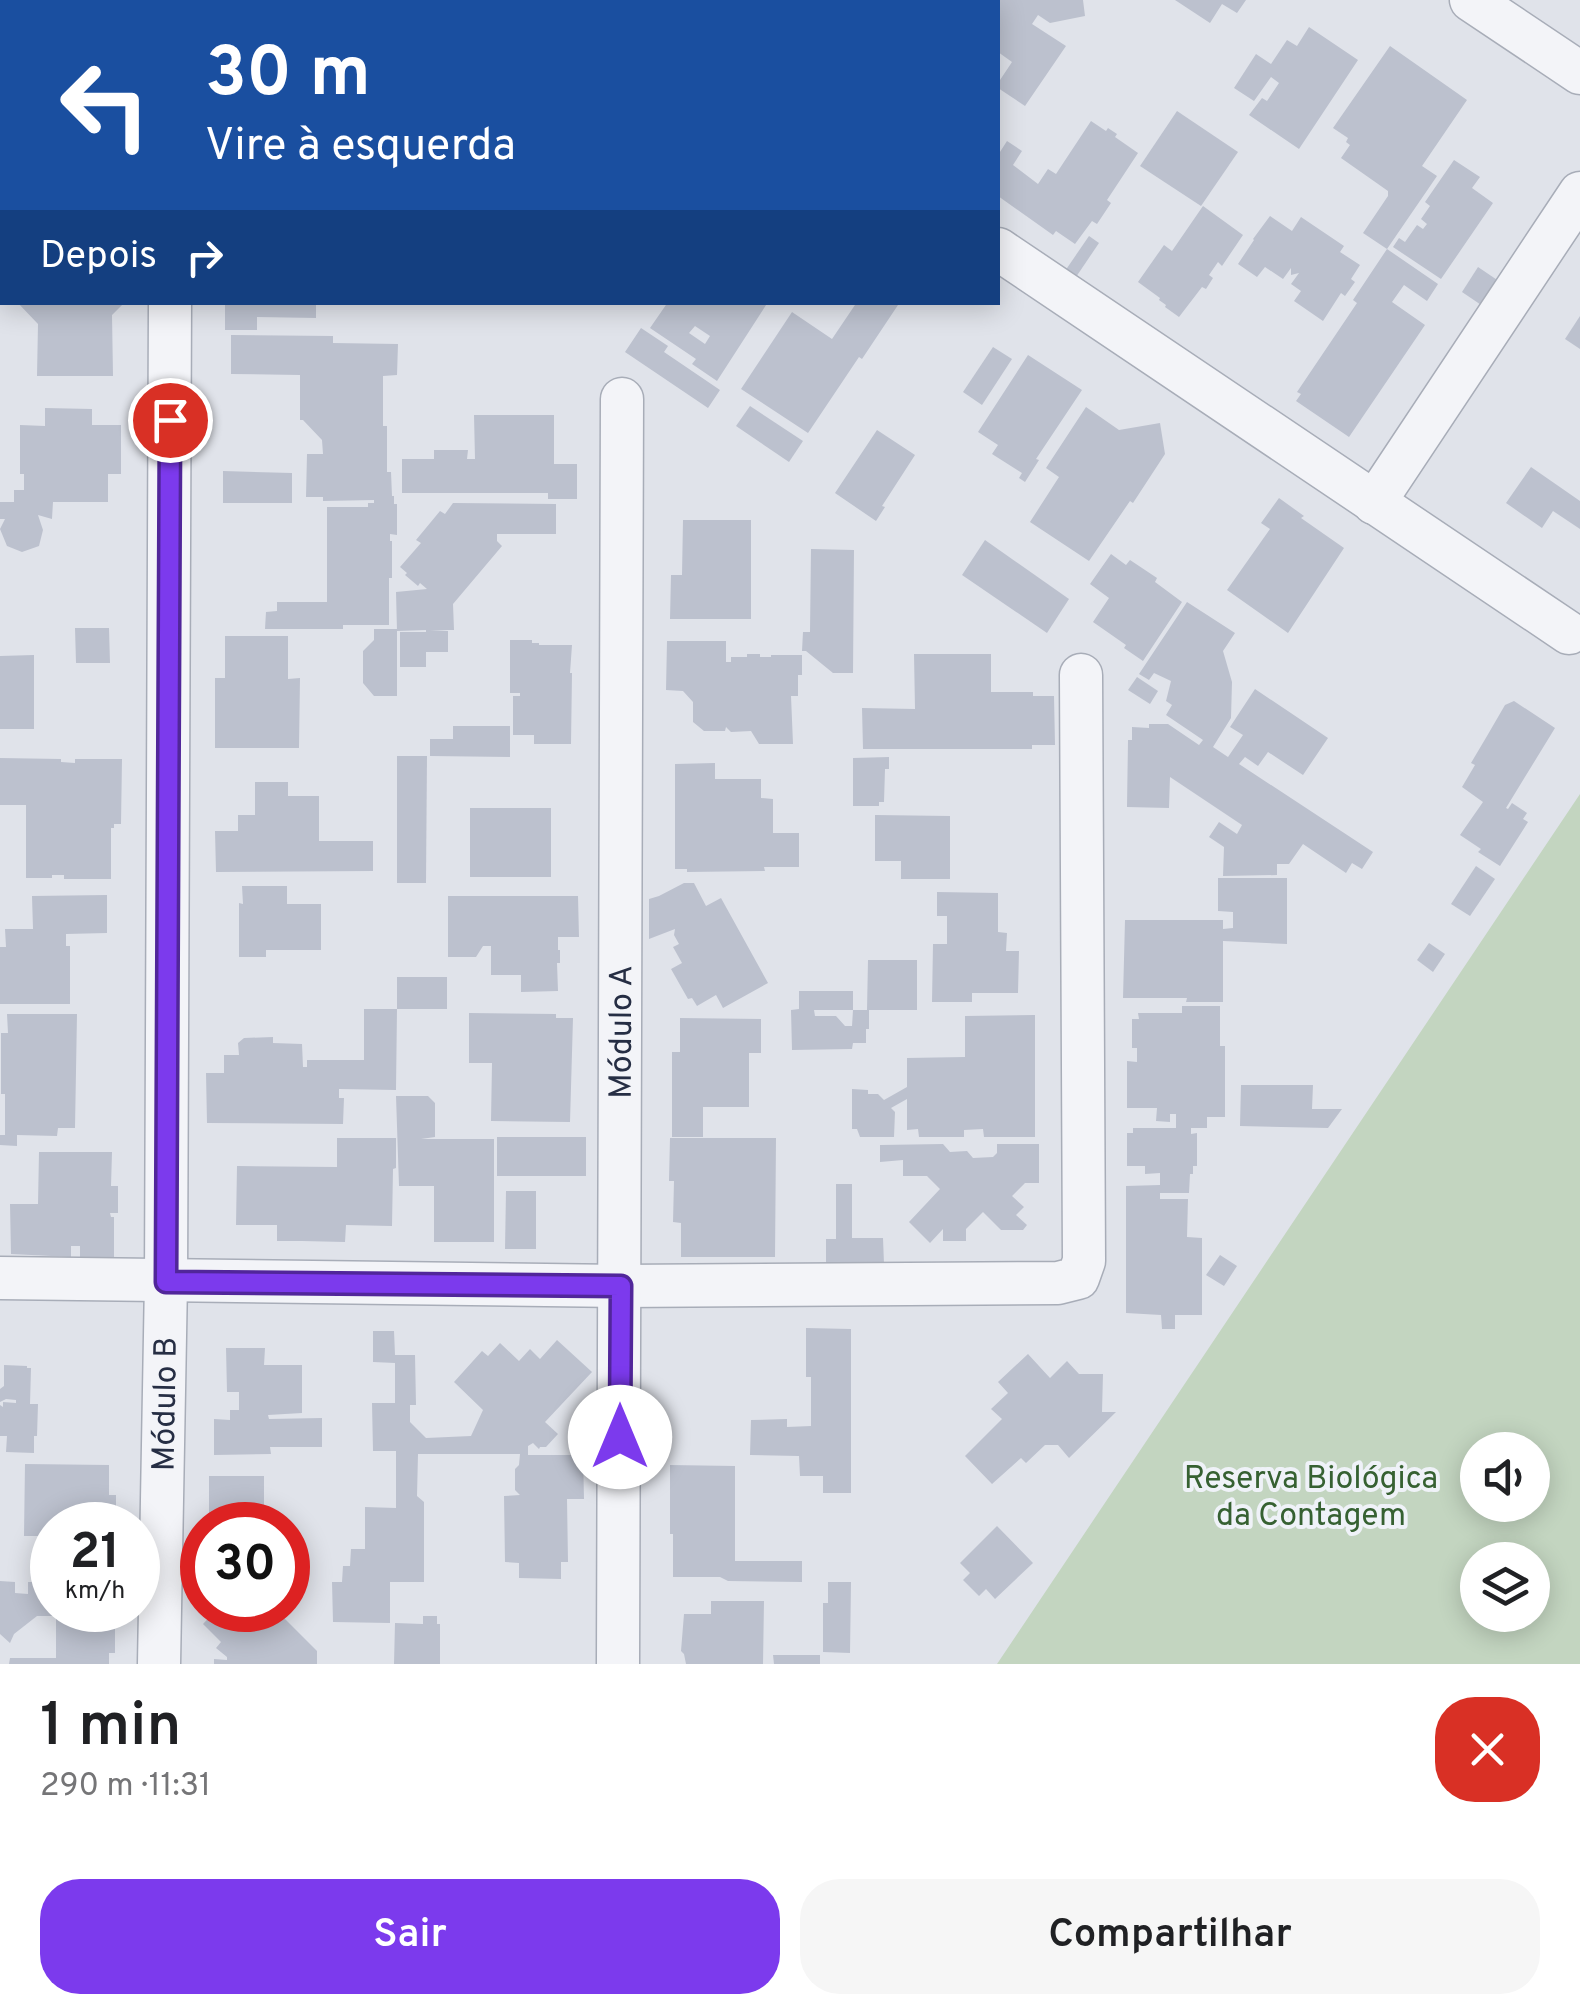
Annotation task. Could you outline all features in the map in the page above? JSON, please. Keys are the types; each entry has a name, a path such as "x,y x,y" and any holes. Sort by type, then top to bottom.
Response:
{"street":[{"path":"1471,0 1580,74"},
{"path":"1374,503 1580,193"},
{"path":"1000,249 1569,633"},
{"name":"Módulo B","path":"159,1664 166,1282 170,305"},
{"name":"Módulo A","path":"618,1664 622,399"},
{"path":"0,1278 621,1286 1058,1284 1078,1278 1084,1260 1081,675"}],"green space":[{"name":"Reserva Biológica da Contagem","path":"1580,794 1580,1664 997,1664"}],"building":[{"path":"1000,0 1083,0 1085,16 1050,23 1038,15 1032,24 1066,46 1025,106 1000,89 1000,80 1012,62 1000,53"},
{"path":"1175,0 1246,0 1237,13 1222,4 1210,23"},
{"path":"1309,27 1358,60 1299,149 1249,115 1262,98 1267,101 1279,83 1271,77 1254,101 1234,88 1256,54 1271,64 1287,40 1297,46"},
{"path":"1390,46 1467,100 1422,166 1437,176 1387,249 1363,233 1388,191 1341,158 1350,145 1346,142 1348,138 1333,128"},
{"path":"1177,111 1238,152 1201,206 1140,166"},
{"path":"1091,121 1117,134 1115,137 1138,153 1107,200 1111,203 1097,224 1092,221 1075,244 1056,231 1053,235 1000,197 1000,152 1007,141 1022,151 1013,165 1038,184 1048,169 1056,174"},
{"path":"1454,160 1480,177 1472,188 1493,203 1441,279 1393,247 1399,238 1405,242 1417,225 1423,229 1427,224 1421,219 1430,206 1425,202"},
{"path":"1203,206 1243,235 1222,266 1218,262 1209,275 1213,278 1206,289 1202,287 1179,317 1138,282 1164,245 1172,251"},
{"path":"1270,216 1292,231 1301,217 1344,246 1340,252 1360,265 1351,279 1355,282 1345,296 1341,293 1323,321 1294,301 1301,291 1291,284 1299,273 1291,275 1291,268 1283,279 1265,267 1257,277 1238,264"},
{"path":"1089,236 1099,243 1076,277 1065,271"},
{"path":"1387,249 1438,284 1427,301 1404,285 1392,302 1425,325 1349,437 1296,401 1301,394 1297,392 1357,303 1353,300"},
{"path":"1478,267 1512,290 1496,315 1462,292"},
{"path":"20,305 122,305 112,315 113,376 37,376 38,324"},
{"path":"225,305 316,305 316,318 257,317 257,330 225,330"},
{"path":"666,305 766,305 717,381 692,364 696,359 650,328","holes":["695,326 710,336 705,344 689,333"]},
{"path":"855,305 898,305 808,433 741,389 792,312 832,339"},
{"path":"1580,316 1580,349 1565,339"},
{"path":"641,328 668,346 664,352 720,390 708,408 625,352"},
{"path":"231,335 333,336 333,343 398,344 397,375 383,376 387,472 391,472 392,496 397,504 397,535 390,534 389,625 265,629 266,612 277,611 277,602 327,602 327,507 368,507 374,500 323,501 323,497 306,497 307,454 323,454 322,440 300,420 300,375 231,374"},
{"path":"993,347 1012,359 982,405 963,392"},
{"path":"1028,355 1082,390 1025,482 1019,478 1022,473 992,454 998,445 978,432"},
{"path":"750,406 803,441 789,462 736,426"},
{"path":"1086,407 1119,430 1160,423 1165,454 1089,561 1030,522 1059,477 1046,468"},
{"path":"45,408 92,409 92,425 121,425 121,474 108,474 108,502 53,502 52,519 38,515 43,530 39,546 22,552 7,546 0,529 5,519 0,519 0,502 14,502 14,490 24,490 24,474 20,474 20,425 45,426"},
{"path":"474,415 554,415 554,464 577,464 577,499 548,499 548,493 402,493 402,459 434,459 434,450 468,450 467,459 475,459"},
{"path":"877,430 915,455 876,521 835,493"},
{"path":"1531,467 1580,501 1580,529 1553,511 1542,528 1506,503"},
{"path":"223,471 292,473 292,503 223,503"},
{"path":"1279,498 1344,548 1288,633 1227,590 1270,529 1261,523"},
{"path":"453,503 556,504 556,534 497,534 502,546 453,604 454,630 430,630 448,631 448,652 426,652 426,667 400,667 400,632 426,630 397,631 396,592 427,589 420,583 418,586 400,567 421,543 416,540 440,511 445,514"},
{"path":"683,520 751,520 751,619 670,619 671,575 682,575"},
{"path":"985,540 1069,599 1047,633 962,575"},
{"path":"811,549 854,550 853,673 833,673 802,651 803,632 810,632"},
{"path":"1111,554 1126,565 1130,560 1157,578 1155,582 1182,602 1143,661 1093,622 1109,598 1090,584"},
{"path":"1187,602 1235,633 1223,651 1232,682 1231,718 1213,747 1228,757 1243,735 1230,727 1255,689 1328,738 1303,775 1268,752 1258,766 1245,757 1239,764 1373,852 1362,869 1352,863 1346,873 1303,844 1289,864 1277,864 1277,875 1223,876 1224,847 1209,837 1219,822 1237,834 1242,825 1170,777 1169,808 1127,807 1128,740 1132,740 1132,727 1168,724 1199,745 1203,740 1166,715 1172,705 1166,701 1171,681 1154,673 1149,680 1139,674"},
{"path":"75,628 109,628 110,663 76,663"},
{"path":"374,629 397,629 397,696 374,696 363,683 363,651 374,640"},
{"path":"225,636 288,636 288,679 300,678 299,748 215,748 215,678 225,678"},
{"path":"510,640 572,645 571,744 534,744 534,735 513,735 513,696 520,693 510,693"},
{"path":"667,641 726,641 726,662 747,654 802,655 798,696 791,696 793,744 759,744 751,731 731,732 726,727 725,731 704,731 693,722 693,702 683,691 666,690"},
{"path":"914,654 991,654 991,692 1054,696 1055,745 1032,745 1032,749 863,749 862,708 915,709"},
{"path":"34,655 34,729 0,729 0,656"},
{"path":"1137,677 1158,691 1150,704 1128,690"},
{"path":"1514,701 1555,728 1506,808 1512,803 1527,813 1523,819 1528,822 1500,866 1460,835 1483,802 1462,787 1475,765 1471,763 1505,705"},
{"path":"453,726 510,726 510,757 430,756 430,739 453,739"},
{"path":"397,756 427,756 426,883 397,883"},
{"path":"889,757 884,802 879,802 879,806 853,806 853,758"},
{"path":"0,758 61,759 75,763 75,759 122,759 121,824 111,828 111,879 64,879 64,875 26,878 26,805 0,805"},
{"path":"715,763 715,779 761,779 761,798 773,799 773,833 799,833 799,867 764,867 765,871 675,869 675,764"},
{"path":"255,782 288,782 288,796 319,796 319,841 373,841 373,871 216,872 215,831 238,831 238,815 255,815"},
{"path":"470,808 551,808 551,877 470,877"},
{"path":"875,815 950,816 950,879 901,879 901,861 875,861"},
{"path":"1476,866 1495,879 1470,916 1451,904"},
{"path":"1218,878 1287,878 1287,944 1223,941 1223,1002 1123,998 1125,920 1223,920 1223,929 1233,928 1233,912 1218,911"},
{"path":"684,883 694,883 706,906 721,898 768,983 723,1008 716,995 697,1006 692,998 688,999 671,969 682,963 673,947 679,944 675,929 649,939 649,899"},
{"path":"242,886 287,886 287,904 321,904 321,950 266,950 266,957 239,957"},
{"path":"937,892 998,893 998,932 1007,933 1006,951 1019,951 1018,993 972,993 972,1002 932,1002 933,944 947,944 947,916 937,916"},
{"path":"107,895 107,933 66,934 66,946 70,946 70,1004 0,1004 0,947 6,947 5,929 33,929 32,896"},
{"path":"448,896 578,896 579,937 558,937 558,991 521,992 521,975 491,975 491,946 483,946 476,957 448,957"},
{"path":"1429,943 1445,954 1433,972 1417,960"},
{"path":"868,960 917,960 917,1010 869,1010 866,1043 853,1043 852,1049 792,1050 791,1010 799,1009 799,991 853,991 853,1010 867,1010","holes":["814,1010 853,1010 852,1026 845,1026 836,1016 815,1016"]},
{"path":"397,977 447,977 447,1009 397,1009"},
{"path":"1182,1006 1220,1006 1220,1046 1225,1046 1225,1117 1207,1117 1207,1128 1191,1128 1191,1134 1197,1133 1197,1166 1193,1166 1190,1174 1189,1193 1160,1193 1160,1199 1188,1199 1187,1237 1202,1238 1202,1315 1175,1315 1175,1329 1162,1329 1161,1315 1126,1313 1126,1186 1160,1185 1160,1173 1145,1174 1145,1166 1127,1166 1127,1133 1133,1133 1133,1128 1176,1128 1176,1114 1170,1114 1170,1122 1156,1121 1157,1108 1127,1108 1127,1061 1137,1062 1137,1048 1132,1048 1132,1019 1139,1019 1138,1013 1182,1013"},
{"path":"364,1009 397,1009 396,1090 339,1089 339,1098 344,1098 343,1124 207,1123 206,1073 224,1073 224,1055 239,1055 238,1043 244,1038 273,1037 273,1043 302,1044 303,1067 307,1067 307,1060 364,1060"},
{"path":"469,1013 556,1014 556,1018 573,1018 570,1122 491,1121 492,1063 469,1063"},
{"path":"7,1014 77,1014 75,1128 58,1128 57,1136 17,1135 17,1146 0,1145 0,1135 5,1135 1,1033 8,1033"},
{"path":"1035,1015 1035,1137 984,1137 983,1129 964,1130 964,1137 919,1137 918,1129 907,1130 907,1099 891,1108 895,1112 894,1137 860,1137 857,1129 852,1129 852,1089 868,1090 868,1094 878,1094 884,1100 907,1087 907,1058 965,1057 965,1016"},
{"path":"680,1018 761,1019 761,1053 749,1053 749,1107 703,1107 703,1137 672,1137 672,1052 680,1052"},
{"path":"1241,1085 1313,1085 1312,1109 1342,1109 1328,1128 1240,1126"},
{"path":"396,1096 428,1096 435,1103 435,1137 421,1139 494,1139 494,1242 434,1242 434,1186 399,1186"},
{"path":"497,1137 586,1137 586,1176 497,1176"},
{"path":"337,1138 396,1138 392,1226 346,1225 345,1242 277,1241 277,1225 236,1225 237,1166 337,1167"},
{"path":"670,1138 776,1138 775,1257 681,1257 681,1223 673,1222 674,1181 669,1181"},
{"path":"943,1144 950,1152 967,1151 973,1158 993,1157 997,1144 1039,1144 1039,1183 1025,1183 1012,1196 1024,1207 1016,1215 1027,1225 1023,1230 1001,1230 983,1212 966,1229 966,1241 943,1241 943,1229 930,1243 909,1222 940,1189 927,1176 903,1176 903,1160 880,1162 880,1145"},
{"path":"39,1152 112,1152 111,1186 118,1186 118,1213 110,1213 114,1217 114,1257 80,1257 80,1246 71,1246 71,1257 11,1254 10,1204 38,1204"},
{"path":"836,1184 852,1184 852,1238 883,1238 884,1264 826,1264 826,1239 836,1239"},
{"path":"506,1191 536,1191 536,1249 505,1249"},
{"path":"1220,1255 1237,1266 1224,1286 1206,1275"},
{"path":"806,1328 851,1329 851,1493 823,1493 823,1476 800,1476 799,1456 750,1455 751,1420 787,1419 787,1427 811,1426"},
{"path":"373,1331 394,1331 395,1355 415,1355 416,1405 410,1405 410,1422 426,1438 471,1436 483,1410 454,1382 482,1351 488,1356 500,1343 519,1361 530,1349 540,1359 557,1340 592,1372 545,1422 558,1434 546,1447 539,1449 533,1443 528,1446 528,1455 583,1455 584,1499 567,1499 568,1562 561,1562 561,1579 519,1578 519,1563 505,1562 504,1496 520,1495 515,1490 515,1469 520,1454 418,1454 417,1496 424,1502 424,1582 390,1582 390,1623 333,1622 332,1582 342,1582 343,1566 350,1566 351,1549 365,1549 365,1507 396,1508 396,1451 373,1451 372,1403 395,1403 395,1363 373,1362"},
{"path":"226,1348 265,1348 264,1365 302,1365 302,1413 268,1415 269,1419 322,1418 322,1447 270,1447 271,1454 214,1455 214,1419 230,1420 230,1410 239,1410 239,1392 227,1392"},
{"path":"1028,1354 1050,1378 1067,1361 1079,1374 1103,1374 1102,1412 1116,1412 1069,1458 1058,1445 1045,1445 1026,1463 1021,1458 992,1484 965,1456 1002,1419 991,1409 1008,1393 998,1382"},
{"path":"4,1365 31,1368 30,1404 38,1404 34,1453 6,1452 7,1436 0,1436 0,1405 16,1403 6,1399 0,1402"},
{"path":"25,1464 109,1465 109,1495 116,1495 116,1502 30,1502 30,1536 24,1536"},
{"path":"670,1465 735,1466 735,1561 802,1561 802,1582 673,1577"},
{"path":"209,1476 264,1476 264,1502 209,1502"},
{"path":"997,1526 1033,1563 995,1599 986,1589 979,1596 963,1580 970,1573 960,1563"},
{"path":"0,1581 15,1582 15,1593 28,1594 30,1582 30,1621 14,1634 10,1643 0,1634"},
{"path":"828,1582 851,1582 850,1653 823,1652 823,1603 828,1603"},
{"path":"711,1601 764,1601 763,1664 686,1664 681,1651 684,1614 711,1614"},
{"path":"423,1616 437,1616 440,1624 440,1664 394,1664 395,1623 423,1624"},
{"path":"56,1632 115,1632 115,1653 109,1653 109,1664 9,1664 10,1658 56,1658"},
{"path":"211,1632 298,1632 317,1651 317,1664 214,1664 214,1659 227,1660 216,1648 221,1642"},
{"path":"773,1655 820,1655 820,1664 774,1664"}],"route":[{"path":"170,420 166,1282 621,1286 620,1437"}]}
